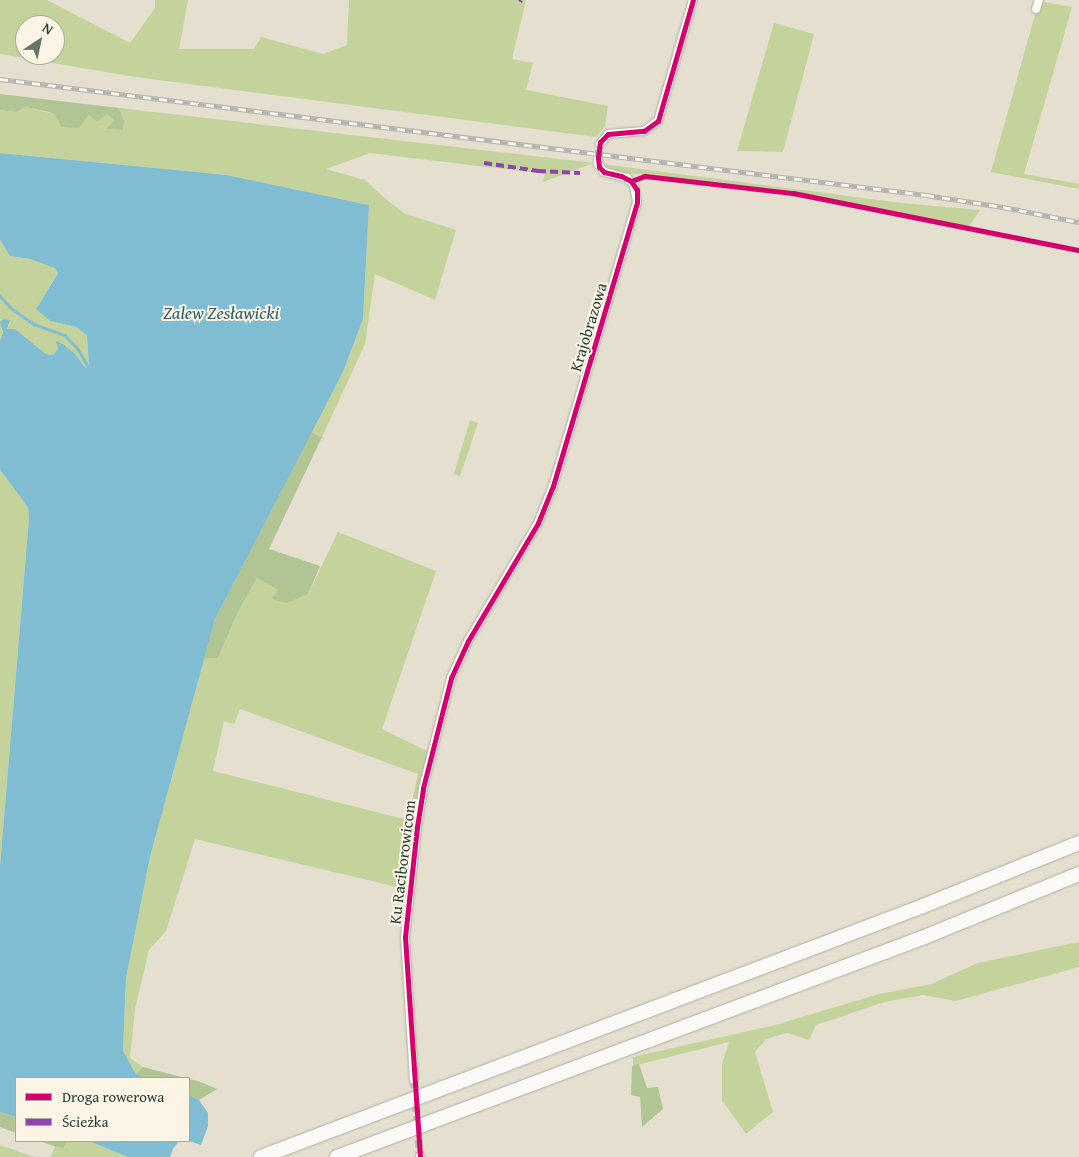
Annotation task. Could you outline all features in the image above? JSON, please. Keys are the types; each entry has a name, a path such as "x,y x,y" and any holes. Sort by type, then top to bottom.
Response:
{"highway":[{"path":"261,1157 923,906 1079,843"},
{"path":"337,1157 922,938 1079,874"}],"street":[{"path":"600,144 608,134 644,131 658,121 694,0"},
{"path":"1036,9 1039,0"},
{"name":"Krajobrazowa","path":"538,523 553,486 638,202 634,185 627,178 604,172 598,164 598,158"},
{"name":"Ku Raciborowicom","path":"414,1080 406,937 417,827 423,788 451,678 468,640 538,523"}],"green space":[{"path":"0,0 47,0 130,43 155,8 155,0 188,0 179,49 254,49 261,37 323,54 347,45 349,0 526,0 512,59 533,63 526,90 608,106 605,126 596,137 135,77 65,65 65,15 15,15 15,57 0,54"},
{"path":"1043,2 1072,7 1024,174 1079,184 1079,189 991,172 1036,11 1040,12"},
{"path":"774,23 814,34 783,152 737,151"},
{"path":"0,94 119,108 124,121 123,130 107,129 114,120 107,114 97,121 88,115 79,128 62,127 54,114 49,112 26,107 16,112 0,110"},
{"path":"26,107 54,114 107,114 114,120 108,129 123,130 124,121 119,108 594,163 543,182 545,174 370,153 326,169 365,180 406,214 456,230 435,300 375,274 365,344 322,437 311,432 343,372 363,319 369,205 227,175 0,153 0,110 16,112"},
{"path":"602,164 902,203 980,210 968,228 816,199 643,178 641,174 623,173"},
{"path":"0,240 10,256 30,259 55,267 58,272 36,309 50,321 76,327 87,335 89,368 86,368 74,353 57,342 58,349 53,355 46,354 15,329 7,329 10,323 1,328 3,333 0,340"},
{"path":"470,420 478,423 460,476 454,474"},
{"path":"311,432 322,437 269,549 320,566 308,594 287,603 271,599 278,590 257,578 237,614 218,658 204,658 215,619"},
{"path":"0,470 22,498 28,508 29,518 0,866"},
{"path":"338,532 436,571 382,729 429,752 413,822 405,899 397,887 195,839 166,931 149,950 135,1009 130,1058 143,1067 136,1074 123,1051 126,978 150,857 204,658 218,658 237,614 257,578 278,590 271,600 308,594","holes":["240,709 418,774 408,820 213,771 224,721 234,724"]},
{"path":"1079,942 1079,967 956,1001 923,995 884,1002 816,1025 809,1040 787,1033 766,1039 755,1052 773,1112 746,1134 722,1100 722,1064 729,1042 633,1066 633,1057 775,1025 879,994 931,984 978,963"},
{"path":"639,1064 647,1088 658,1087 663,1109 642,1127 640,1097 631,1095 632,1066"},
{"path":"143,1067 182,1077 143,1077 136,1074"},
{"path":"190,1079 217,1089 199,1100 190,1096"},
{"path":"0,1112 15,1117 15,1133 0,1127"},
{"path":"42,1142 66,1142 63,1149"},
{"path":"66,1142 91,1142 128,1157 49,1157 55,1146 63,1149"},
{"path":"0,1145 35,1157 0,1157"}],"water":[{"name":"Zalew Zesławicki","path":"0,153 227,175 369,205 363,319 343,372 215,619 150,857 126,978 123,1051 136,1074 143,1077 15,1077 15,1117 0,1112 0,866 29,518 28,508 0,470 0,340 3,333 0,322 3,319 10,320 7,329 15,329 46,354 53,355 58,349 56,341 63,344 74,353 86,368 89,368 87,335 76,327 50,321 36,309 58,273 55,268 30,259 10,256 0,240"},
{"path":"190,1096 199,1100 208,1113 208,1126 201,1145 190,1141"},
{"path":"91,1142 178,1142 170,1157 128,1157"}],"waterway":[{"path":"0,296 11,308 34,324 65,335 78,349 89,368"}],"tunnel":[{"path":"598,158 600,144"},
{"path":"414,1080 420,1156"}],"railway":[{"path":"0,79 926,195 1003,207 1079,222"}],"marked path":[{"path":"484,163 538,171 580,173"}],"cycle path":[{"path":"420,1157 405,937 423,788 451,678 468,641 538,523 553,486 637,202 637,190 631,181 621,176 604,172 599,167 600,142 608,134 644,131 658,121 693,0"},
{"path":"631,181 645,176 793,193 1079,250"}]}
